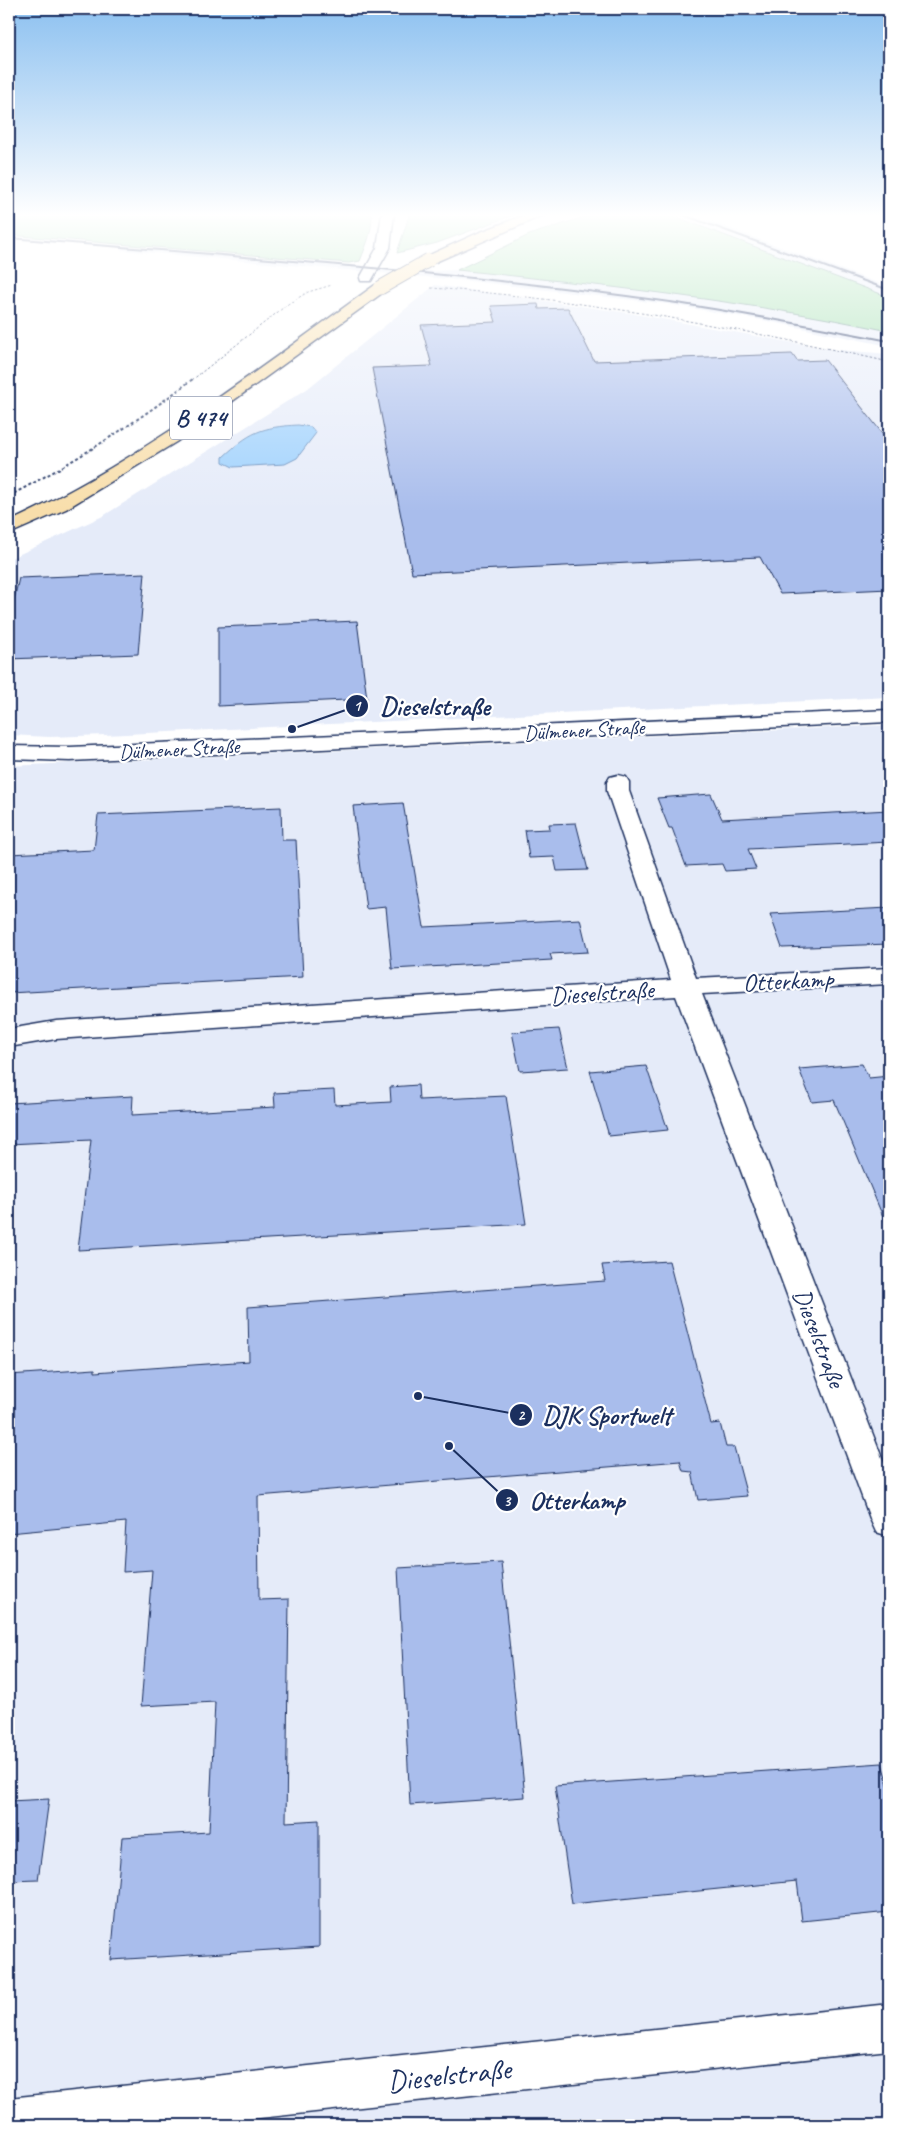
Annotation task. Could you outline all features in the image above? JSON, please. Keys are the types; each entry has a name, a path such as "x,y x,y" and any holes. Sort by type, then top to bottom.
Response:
{"main road":[{"name":"B 474","path":"9,529 60,505 170,439 346,313"}],"street":[{"name":"Dülmener Straße","path":"9,753 70,754 889,716"},
{"name":"Dieselstraße","path":"618,782 618,791 686,987 889,1521"},
{"name":"Otterkamp","path":"686,987 889,976"},
{"name":"Dieselstraße","path":"9,1038 56,1030 686,987"},
{"name":"Dieselstraße","path":"9,2122 889,2027"}],"path":[{"path":"9,496 76,461 112,438 209,368 277,313"},
{"path":"640,313 786,339 889,362"}],"shaded area":[{"path":"401,313 626,313 828,349 889,354 889,697 105,735 50,737 9,735 9,559 103,516 307,389"},
{"path":"718,313 789,313 841,321 889,331 889,346"},
{"path":"889,725 889,2125 9,2125 9,766"}],"green space":[{"path":"792,313 889,313 889,331"}],"water":[{"path":"298,425 311,427 316,433 297,458 285,464 233,467 223,462 223,457 232,449 257,432 274,427"}],"building":[{"path":"493,313 570,313 594,361 792,354 797,361 825,360 889,442 889,589 780,594 760,557 412,573 372,368 432,366 421,325 496,322"},
{"path":"145,573 138,654 9,659 9,621 19,578"},
{"path":"357,621 367,699 218,706 218,627"},
{"path":"711,794 722,819 889,810 889,842 748,849 756,869 725,871 722,864 686,866 672,828 669,828 657,798"},
{"path":"403,803 424,927 580,919 588,952 550,954 552,960 392,969 386,907 366,909 353,806"},
{"path":"281,807 282,840 296,840 303,977 9,993 9,854 94,850 98,815"},
{"path":"576,823 588,870 557,871 554,857 529,858 525,830 550,829 549,824"},
{"path":"889,908 889,944 782,948 770,914"},
{"path":"559,1029 568,1068 520,1071 512,1032"},
{"path":"862,1064 869,1078 889,1076 889,1231 834,1100 812,1102 799,1069"},
{"path":"646,1066 668,1130 609,1136 590,1071"},
{"path":"418,1085 419,1100 506,1096 526,1224 78,1250 91,1140 9,1144 9,1103 133,1096 132,1115 275,1107 274,1093 334,1090 335,1105 391,1102 390,1087"},
{"path":"669,1261 711,1424 720,1423 726,1447 734,1447 747,1496 698,1500 692,1472 683,1471 680,1461 258,1496 259,1600 289,1599 286,1822 319,1820 319,1947 111,1960 122,1837 209,1832 215,1702 141,1706 152,1570 123,1572 126,1522 9,1533 9,1375 95,1369 95,1372 249,1361 248,1307 605,1281 602,1265"},
{"path":"501,1562 525,1797 410,1805 398,1568"},
{"path":"882,1763 889,1788 889,1912 802,1921 797,1881 572,1904 555,1786"},
{"path":"49,1799 38,1880 9,1881 9,1801"}],"railway":[{"path":"734,313 889,341"}],"place":[{"name":"Dieselstraße","path":"292,729"},
{"name":"DJK Sportwelt","path":"418,1396"},
{"name":"Otterkamp","path":"449,1446"}]}
